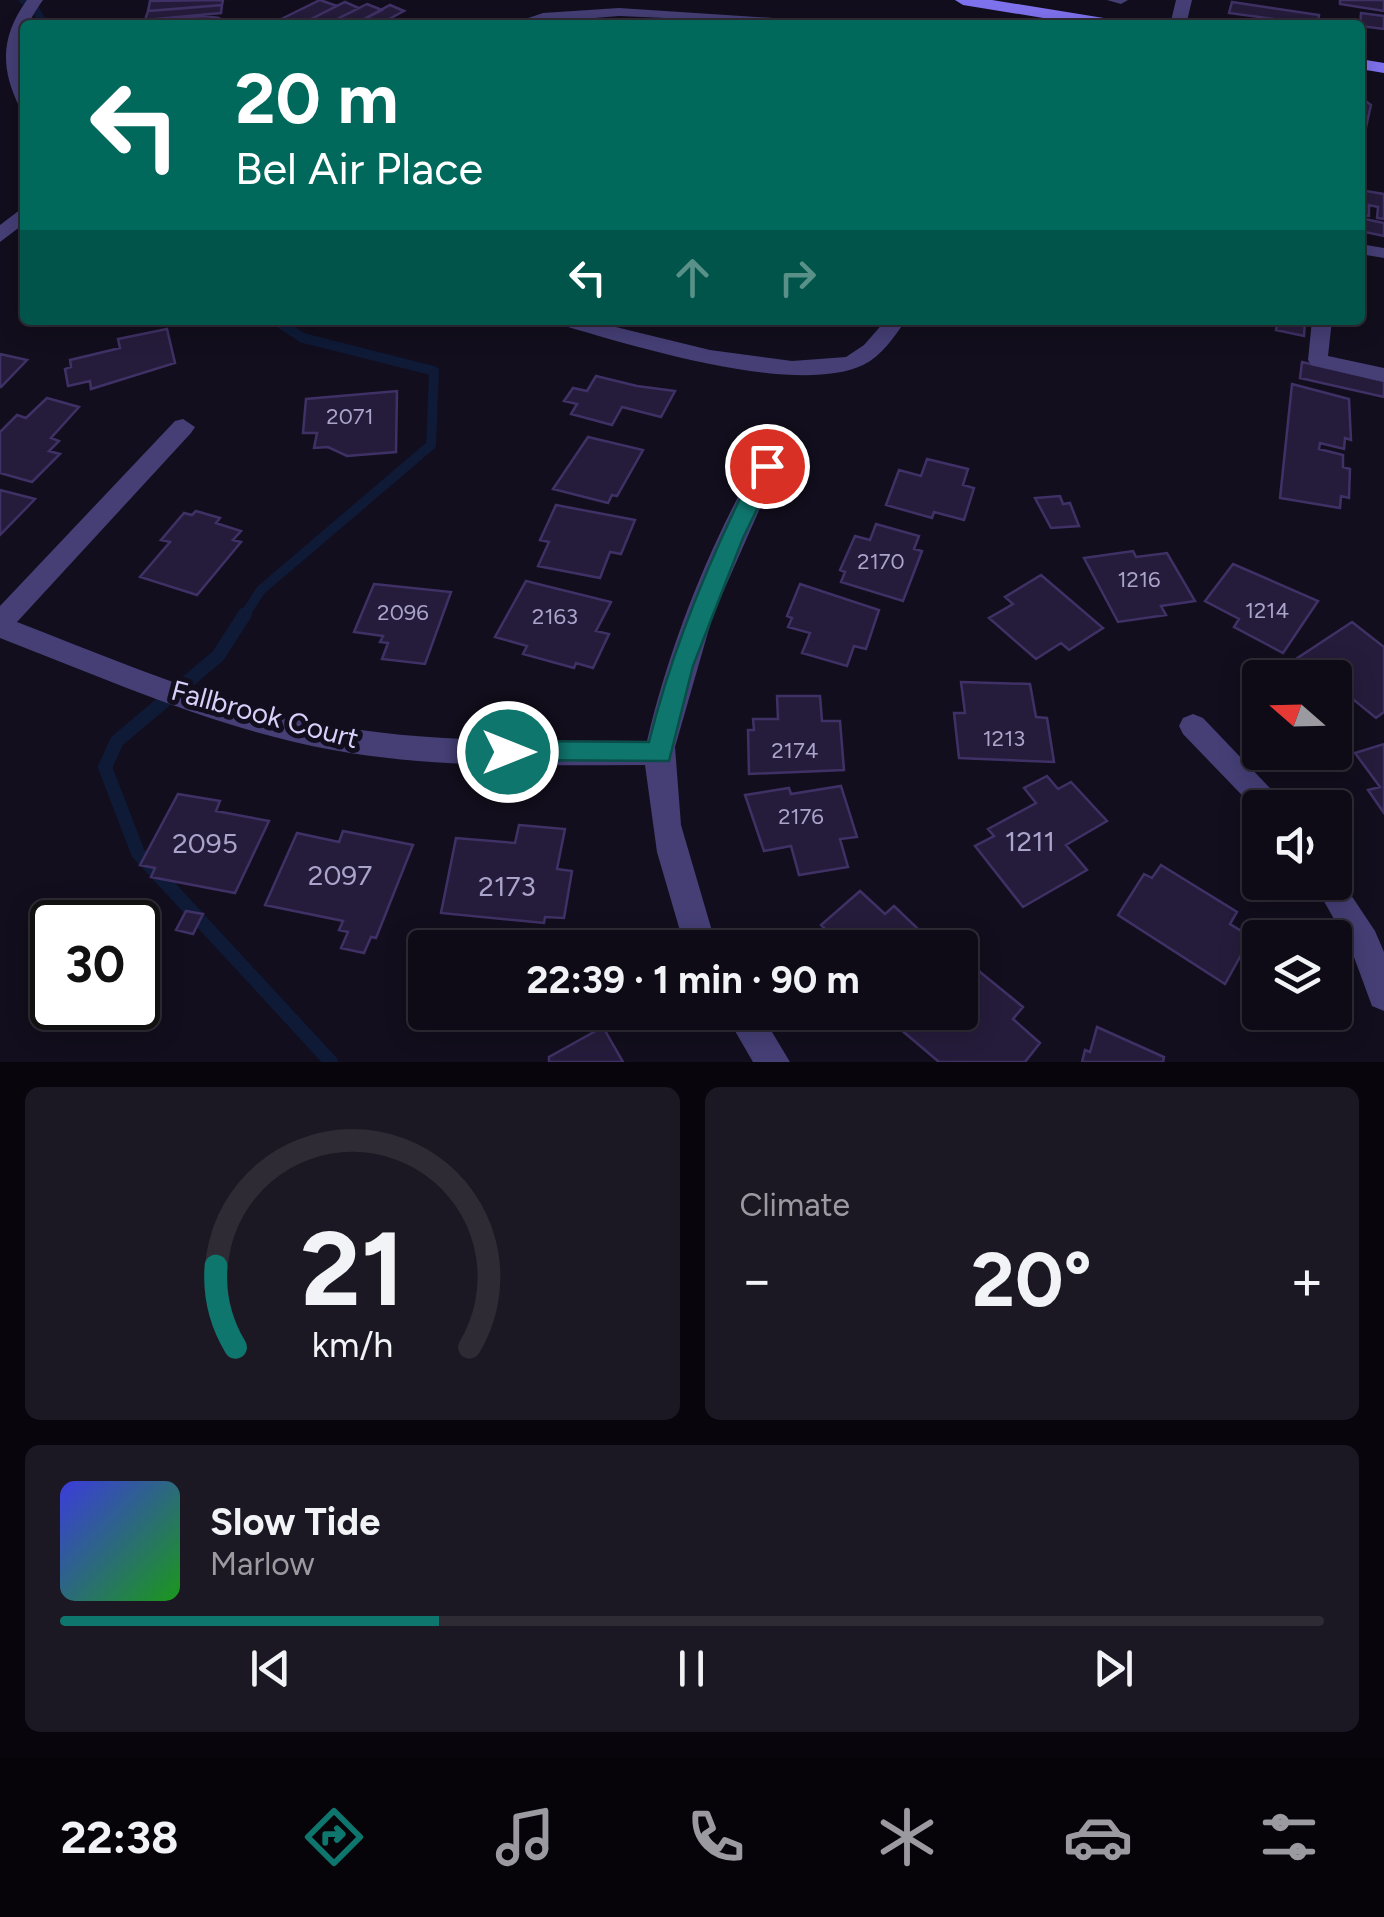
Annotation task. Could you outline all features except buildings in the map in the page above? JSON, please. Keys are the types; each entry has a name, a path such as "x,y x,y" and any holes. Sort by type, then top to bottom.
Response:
{"main road":[{"path":"964,0 1086,20"}],"street":[{"path":"20,27 6,52 2,69 20,96"},
{"path":"0,236 20,217"},
{"name":"Fallbrook Court","path":"183,427 0,625 217,706 330,738 433,752 660,753"},
{"path":"694,930 671,846 660,753 680,666 732,538 767,466"},
{"path":"1192,726 1256,790"},
{"path":"1339,900 1364,942 1384,996"},
{"path":"752,1030 772,1062"}],"lane":[{"path":"526,20 550,9 582,4 649,5 777,20"},
{"path":"583,325 650,344 800,367 849,364 870,352 892,325"},
{"path":"1322,325 1318,360 1384,375"}],"waterway":[{"path":"23,0 34,6 41,20"},
{"path":"244,616 261,590 431,445 434,371 303,338 283,325"},
{"path":"245,614 218,656 117,741 105,767 138,853 331,1062"}],"route":[{"path":"508,752 660,753 680,666 732,538 767,466"}]}
